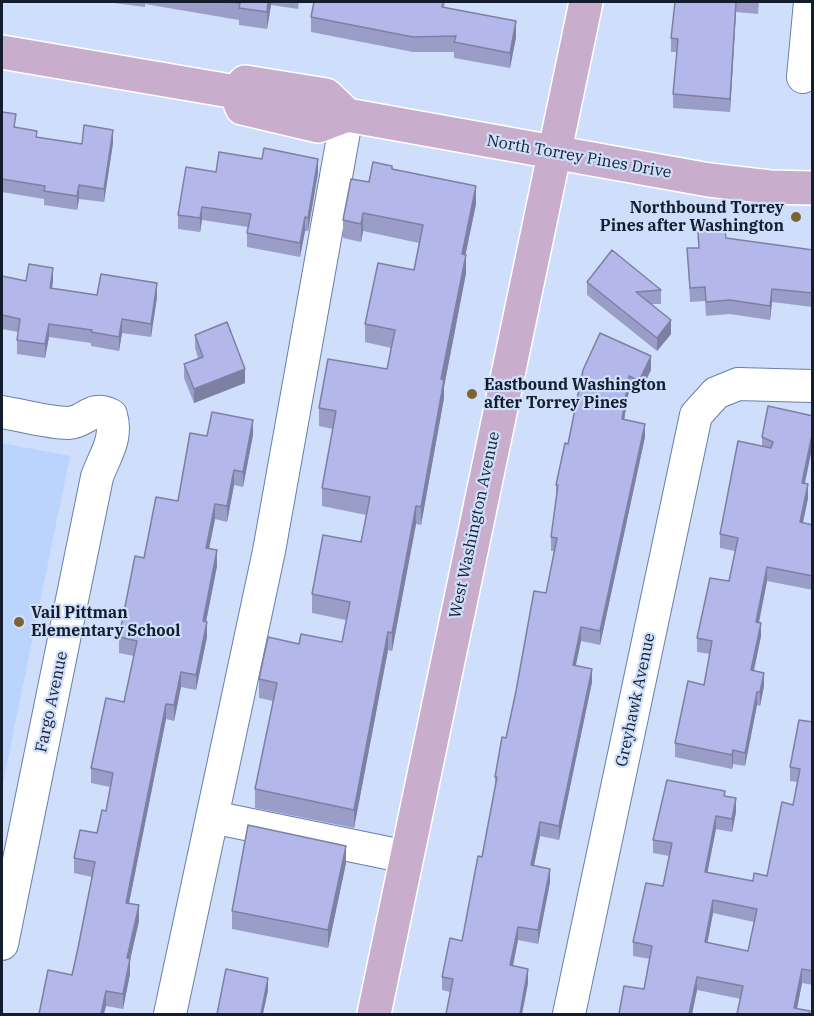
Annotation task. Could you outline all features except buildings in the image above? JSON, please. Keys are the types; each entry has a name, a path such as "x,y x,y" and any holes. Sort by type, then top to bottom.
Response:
{"main road":[{"name":"West Washington Avenue","path":"374,1014 586,2"},
{"path":"2,52 236,92 245,82 326,95 347,115"},
{"name":"North Torrey Pines Drive","path":"347,115 709,180 770,187 813,188"}],"street":[{"path":"803,77 810,2"},
{"path":"170,1014 269,551 347,115"},
{"name":"Greyhawk Avenue","path":"569,1014 696,415 716,393 738,384 813,386"},
{"name":"Fargo Avenue","path":"2,412 66,423 82,420 91,412 102,411 111,415 115,427 110,450 97,477 2,944"},
{"path":"212,817 407,857"}],"shaded area":[{"name":"Vail Pittman Elementary School","path":"2,443 70,456 2,788"}],"place":[{"name":"Northbound Torrey Pines after Washington","path":"796,217"},
{"name":"Eastbound Washington after Torrey Pines","path":"472,394"},
{"name":"Vail Pittman Elementary School","path":"19,622"}]}
